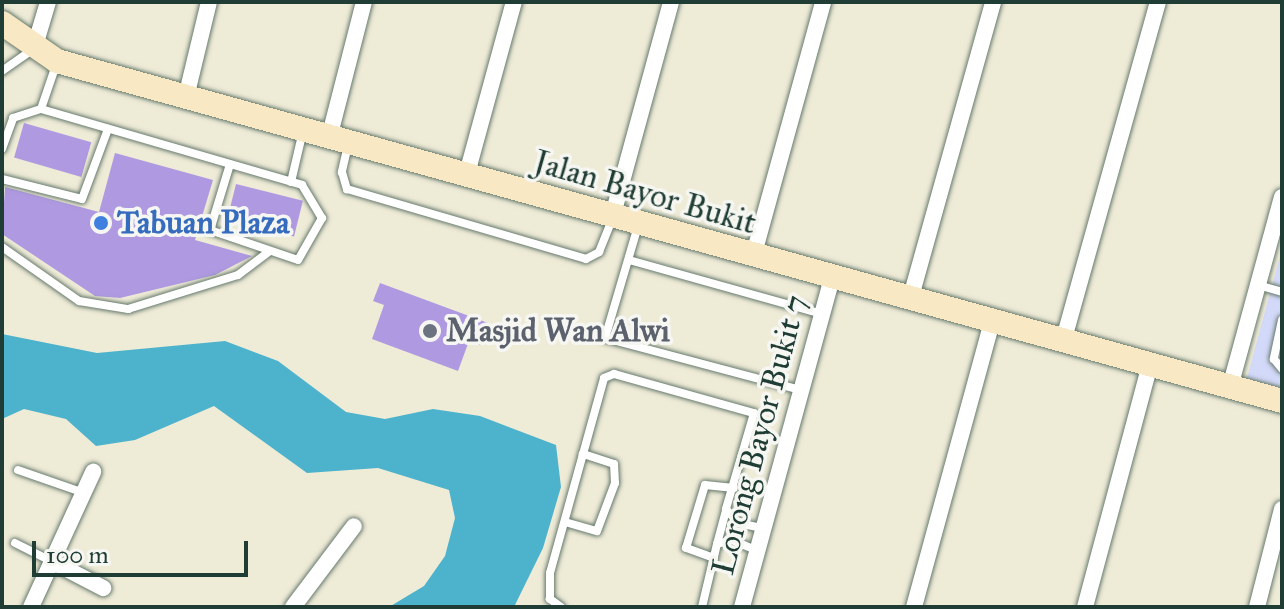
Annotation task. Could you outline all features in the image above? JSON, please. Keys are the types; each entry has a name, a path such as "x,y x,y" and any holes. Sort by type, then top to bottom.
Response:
{"street":[{"path":"34,49 48,2"},
{"path":"186,97 209,2"},
{"path":"338,141 364,2"},
{"path":"466,177 514,2"},
{"path":"612,218 671,2"},
{"path":"753,257 823,2"},
{"path":"910,300 993,2"},
{"path":"1063,342 1158,2"},
{"name":"Jalan Bayor Bukit","path":"2,23 34,49 57,61 612,218 1282,401"},
{"path":"1230,387 1282,197"},
{"name":"Lorong Bayor Bukit 7","path":"742,607 797,389 832,278"},
{"path":"914,607 992,322"},
{"path":"1085,607 1150,365"},
{"path":"31,607 81,492 93,472"},
{"path":"1257,607 1282,509"},
{"path":"293,607 354,526"},
{"path":"51,561 103,588"}],"lane":[{"path":"2,71 34,49"},
{"path":"41,109 57,61"},
{"path":"2,149 13,118 41,109 108,129 230,164 302,185 322,218 298,260 210,230 230,164"},
{"path":"2,179 82,199 108,129"},
{"path":"291,182 303,131"},
{"path":"338,141 347,189 586,259 599,252 612,218"},
{"path":"638,225 605,338 797,389"},
{"path":"2,247 79,301 128,309 238,275 269,252"},
{"path":"629,260 822,314"},
{"path":"1258,285 1282,292"},
{"path":"1282,320 1274,359 1282,369"},
{"path":"561,607 549,587 604,378 614,374 754,413 702,607"},
{"path":"565,522 597,531 615,483 614,464 583,454"},
{"path":"18,470 81,492"},
{"path":"714,558 686,548 705,485 734,488"},
{"path":"726,509 738,523 762,528"},
{"path":"717,544 732,540 756,550"},
{"path":"15,543 51,561"}],"shaded area":[{"path":"1282,249 1282,388 1247,378"}],"water":[{"path":"2,334 97,353 225,341 278,361 346,412 385,419 433,409 480,416 556,445 561,487 543,548 514,607 389,607 424,586 445,556 455,518 449,490 378,468 307,473 214,406 135,440 96,446 66,419 24,409 2,419"}],"building":[{"path":"24,123 91,142 81,177 14,158"},
{"name":"Tabuan Plaza","path":"115,153 213,180 195,240 252,256 215,275 120,298 95,296 2,234 5,187 99,212"},
{"path":"236,184 303,201 294,237 227,220"},
{"name":"Masjid Wan Alwi","path":"380,283 488,323 480,345 469,341 458,371 372,339 384,305 373,301"}],"place":[{"name":"Tabuan Plaza","path":"101,223"},
{"name":"Masjid Wan Alwi","path":"430,331"}]}
